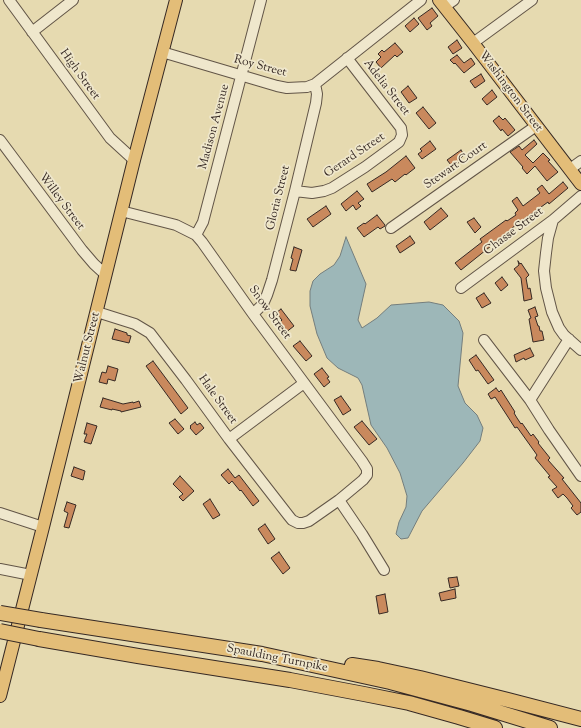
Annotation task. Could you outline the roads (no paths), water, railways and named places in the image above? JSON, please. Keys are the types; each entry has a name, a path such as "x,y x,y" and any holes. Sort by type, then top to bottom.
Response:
{"highway":[{"name":"Spaulding Turnpike","path":"0,613 262,654 390,682 472,704 550,728"},
{"name":"Spaulding Turnpike","path":"0,631 364,694 409,703 496,728"},
{"path":"262,654 291,655 378,669 477,692 581,719"}],"main road":[{"name":"Walnut Street","path":"0,696 121,211 176,0"},
{"name":"Washington Street","path":"446,2 473,43 581,184"}],"street":[{"name":"High Street","path":"8,0 110,138 134,160"},
{"path":"32,32 73,0"},
{"name":"Madison Avenue","path":"196,235 203,222 261,0"},
{"name":"Roy Street","path":"162,52 241,76 288,88 299,88 315,84 421,0"},
{"path":"473,43 532,0"},
{"name":"Adelia Street","path":"347,58 401,128 402,135"},
{"name":"Gloria Street","path":"253,314 263,304 267,295 316,103 317,94 315,84"},
{"name":"Stewart Court","path":"391,228 536,126"},
{"name":"Gerard Street","path":"294,191 312,193 332,188 359,171 399,142 402,135"},
{"name":"Willey Street","path":"0,140 82,250 106,276"},
{"path":"570,169 581,161"},
{"name":"Chasse Street","path":"461,288 553,220 581,196"},
{"name":"Snow Street","path":"121,211 176,226 196,235 202,242 367,469 367,475 363,480 339,500"},
{"path":"553,220 548,238 544,271 549,304 555,320 564,335 581,350"},
{"name":"Hale Street","path":"97,312 135,324 150,332 229,439 292,520 298,523 309,521 339,500"},
{"path":"530,400 569,339"},
{"path":"484,340 530,400 581,476"},
{"path":"229,439 304,382"},
{"path":"339,500 384,570"},
{"path":"0,513 43,527"},
{"path":"0,569 31,575"}],"water":[{"path":"346,237 366,284 358,320 362,328 377,318 391,305 429,302 443,305 459,321 463,333 458,386 465,403 477,415 483,428 480,441 422,511 408,538 401,539 396,534 399,522 406,507 407,496 400,473 387,448 371,425 362,385 358,378 338,368 327,358 317,334 310,306 310,291 313,281 320,274 334,265 340,256"}]}
